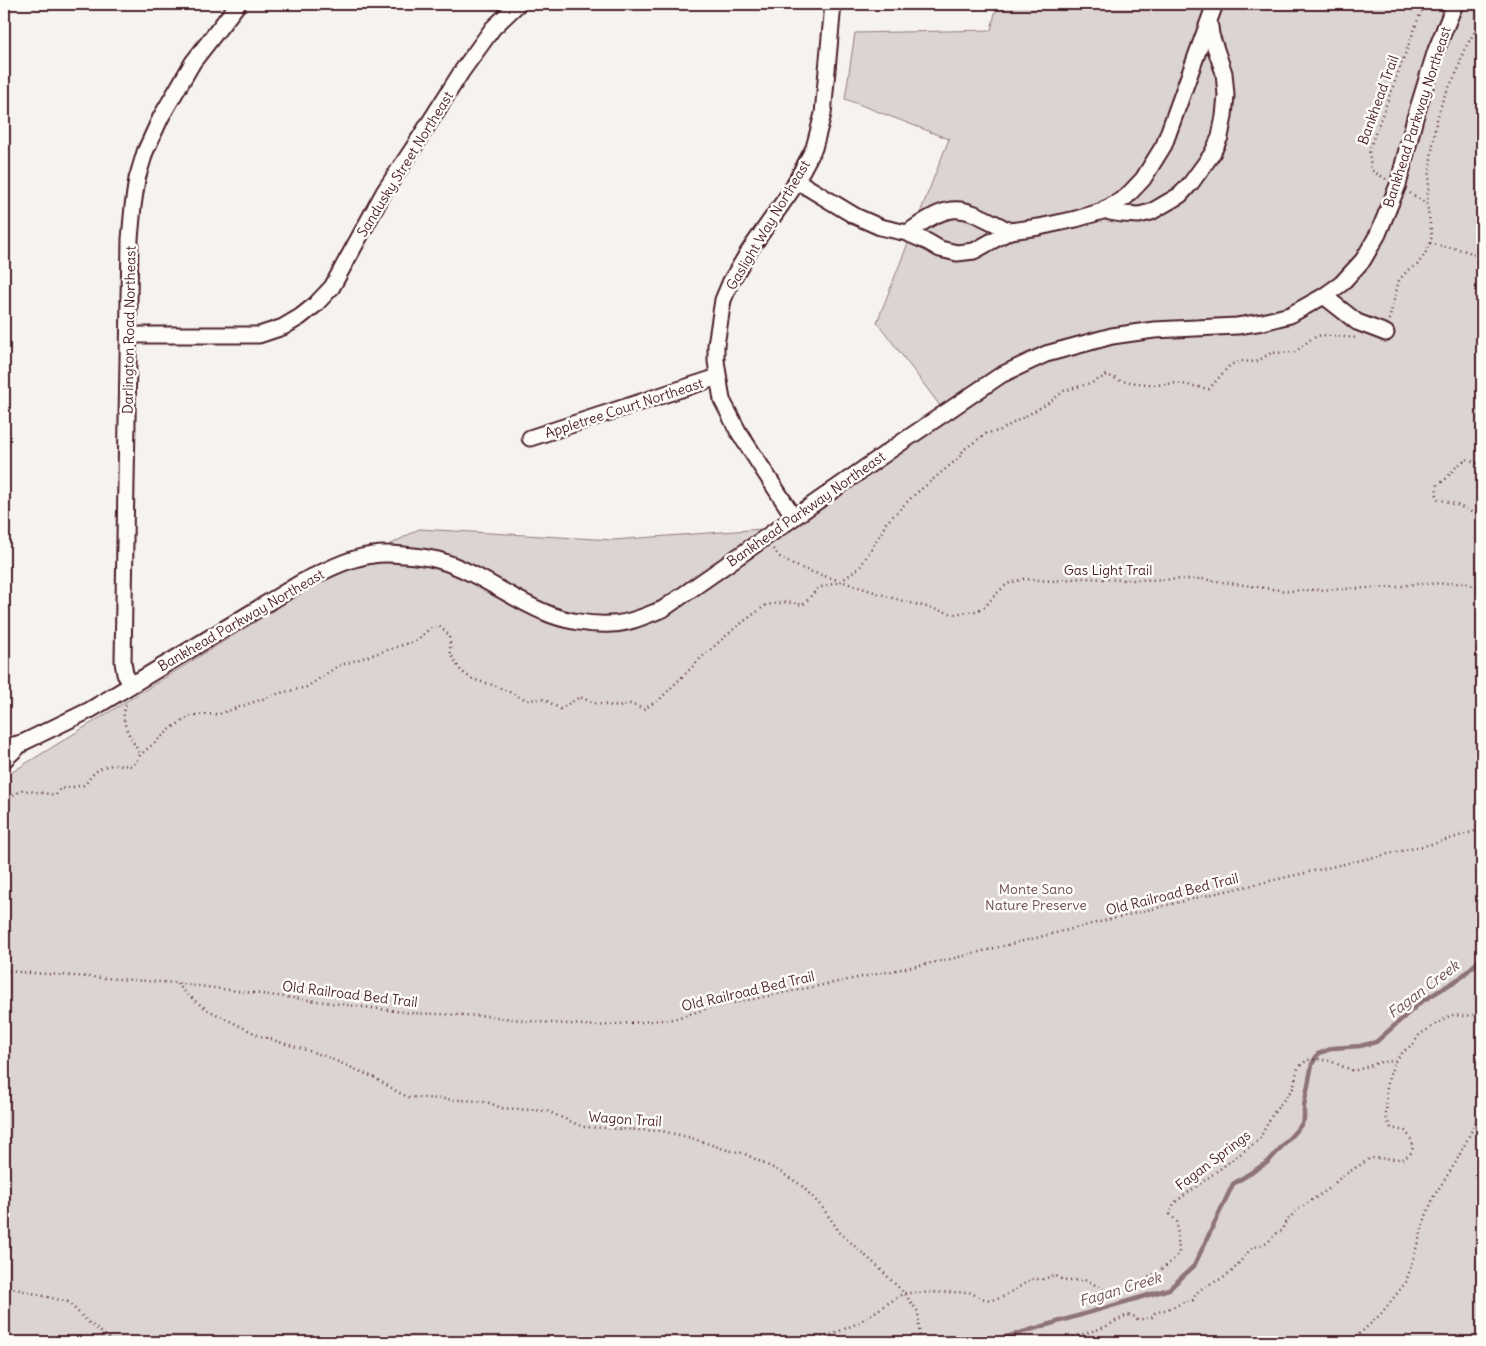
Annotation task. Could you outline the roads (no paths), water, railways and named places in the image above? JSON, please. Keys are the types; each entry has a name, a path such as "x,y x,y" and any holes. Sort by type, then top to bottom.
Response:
{"street":[{"name":"Darlington Road Northeast","path":"128,687 123,662 130,239 137,179 145,152 161,117 193,62 238,4"},
{"name":"Sandusky Street Northeast","path":"129,335 259,335 283,328 315,305 332,287 384,192 462,71 493,28 518,4"},
{"name":"Gaslight Way Northeast","path":"794,517 738,432 722,400 716,361 716,345 722,300 731,281 749,250 791,191 814,148 823,114 828,76 833,4"},
{"path":"797,181 855,216 880,227 908,233 940,249 957,253 974,251 1010,231 1066,221 1105,209 1126,196 1143,179 1164,145 1215,4"},
{"name":"Bankhead Parkway Northeast","path":"4,747 22,743 90,710 302,582 339,565 372,555 418,556 438,560 473,575 546,613 592,624 614,624 663,609 943,413 1001,375 1046,354 1112,336 1154,330 1237,326 1290,315 1341,284 1363,260 1378,234 1398,185 1415,118 1436,50 1455,4"},
{"path":"1105,209 1122,214 1139,215 1151,212 1180,195 1192,183 1212,154 1221,130 1226,95 1224,73 1210,27 1208,26"},
{"path":"908,233 927,220 952,210 970,212 1010,231"},
{"path":"1324,296 1357,322 1386,333"},
{"name":"Appletree Court Northeast","path":"530,438 718,377"},
{"path":"4,760 22,743"}],"waterway":[{"name":"Fagan Creek","path":"989,1342 1169,1289 1194,1266 1233,1184 1268,1162 1301,1125 1304,1119 1304,1106 1312,1064 1318,1054 1333,1048 1360,1046 1376,1042 1421,1002 1460,978 1482,958"}],"park label":[{"name":"Monte Sano Nature Preserve","path":"1036,898"}]}
